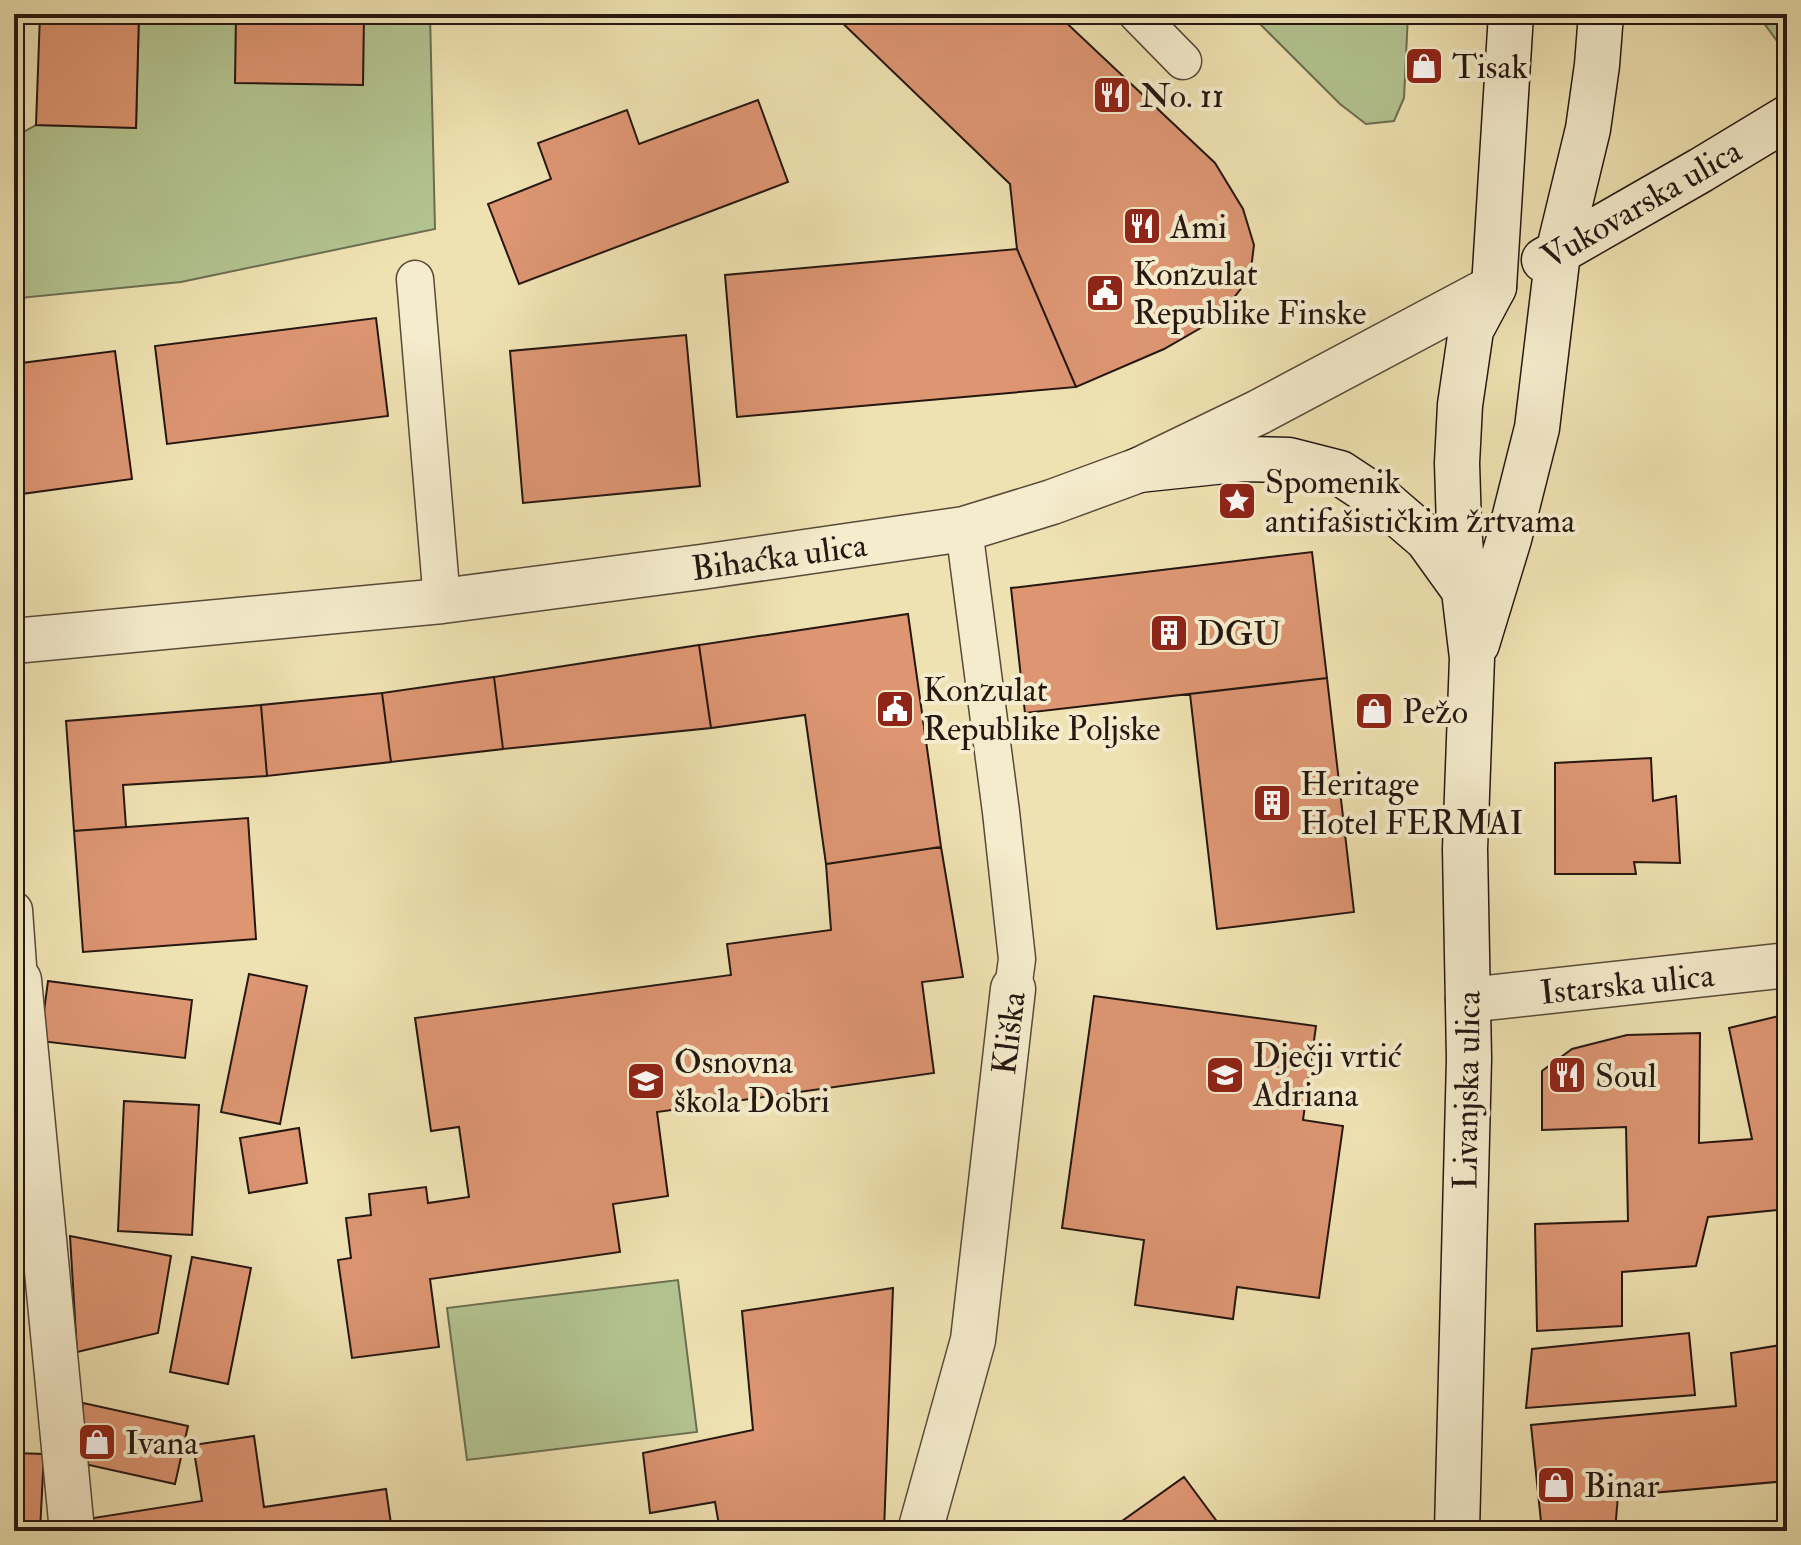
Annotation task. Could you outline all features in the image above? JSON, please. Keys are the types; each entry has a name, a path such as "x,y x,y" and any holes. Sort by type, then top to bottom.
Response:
{"street":[{"path":"1494,287 1511,14"},
{"name":"Livanjska ulica","path":"1472,658 1509,539 1537,428 1558,253 1588,129 1601,14"},
{"name":"Vukovarska ulica","path":"1494,287 1558,253 1787,118"},
{"name":"Bihaćka ulica","path":"14,641 442,601 964,529 1052,502 1139,470 1259,412 1494,287"},
{"name":"Livanjska ulica","path":"1456,1528 1469,1059 1465,849 1472,658 1459,527 1457,463 1460,405 1471,330 1494,287"},
{"path":"1139,470 1244,459 1289,460 1340,473 1384,502 1427,539 1464,591"},
{"name":"Istarska ulica","path":"1468,1000 1787,965"},
{"path":"19,980 72,1531"},
{"name":"Kliška","path":"920,1531 973,1340 1013,989"}],"lane":[{"path":"1137,14 1183,61"},
{"path":"415,279 442,601"},
{"name":"Kliška","path":"964,529 1017,959 1013,989"},
{"path":"14,910 19,980"}],"green space":[{"path":"139,14 430,14 435,229 181,282 20,298 14,251 14,137 36,125 136,128"},
{"path":"1250,14 1408,14 1404,98 1394,121 1366,124 1340,104"},
{"path":"1734,14 1787,14 1787,47 1783,49 1763,22"},
{"path":"678,1280 697,1432 467,1460 447,1308"}],"building":[{"path":"40,14 139,14 136,128 36,125"},
{"path":"236,14 364,14 363,85 235,83"},
{"path":"833,14 1057,14 1215,163 1243,209 1254,245 1250,277 1218,318 1164,349 1076,387 1017,249 1010,184"},
{"path":"758,100 788,182 519,284 488,204 551,179 538,143 627,110 639,144"},
{"path":"1017,249 1076,387 737,417 725,275"},
{"path":"376,318 388,416 167,444 155,346"},
{"path":"686,335 700,486 523,503 510,351"},
{"path":"115,351 132,479 14,495 14,364"},
{"name":"DGU","path":"1312,552 1327,678 1025,713 1011,588"},
{"path":"908,614 941,847 826,864 805,715 711,728 699,645"},
{"path":"699,645 711,728 503,749 494,677"},
{"path":"494,677 503,749 391,762 382,693"},
{"name":"Heritage Hotel FERMAI","path":"1327,678 1354,912 1217,929 1190,694"},
{"path":"382,693 391,762 267,776 261,705"},
{"path":"261,705 267,776 123,785 126,827 74,831 66,721"},
{"path":"1651,758 1653,801 1676,796 1680,863 1634,862 1636,874 1555,874 1555,763"},
{"path":"248,818 256,939 83,952 74,831"},
{"path":"941,847 963,977 922,982 934,1073 657,1112 668,1196 613,1204 620,1252 430,1279 439,1347 352,1358 338,1260 351,1258 346,1218 371,1215 369,1194 426,1187 428,1203 469,1197 459,1127 431,1131 415,1018 731,975 727,944 831,930 826,864"},
{"path":"249,974 307,986 280,1124 221,1112"},
{"path":"48,981 192,1000 185,1058 40,1041"},
{"path":"1094,996 1316,1026 1303,1120 1343,1126 1319,1298 1237,1287 1233,1319 1135,1305 1144,1240 1062,1228"},
{"path":"1787,1014 1787,1209 1708,1217 1696,1266 1622,1272 1622,1326 1537,1331 1535,1224 1628,1221 1626,1127 1542,1130 1542,1071 1572,1049 1627,1035 1700,1033 1699,1143 1752,1139 1729,1028"},
{"path":"124,1101 199,1105 192,1235 118,1231"},
{"path":"299,1128 307,1183 249,1193 240,1138"},
{"path":"14,1196 23,1280 14,1282"},
{"path":"70,1236 171,1256 158,1333 77,1352"},
{"path":"192,1257 251,1268 228,1384 170,1372"},
{"path":"893,1288 884,1531 720,1531 715,1502 650,1513 643,1453 753,1430 742,1311"},
{"path":"1689,1333 1695,1395 1526,1408 1532,1349"},
{"path":"1787,1344 1787,1481 1618,1496 1615,1531 1542,1531 1531,1425 1736,1406 1731,1353"},
{"path":"83,1403 188,1426 175,1484 71,1461"},
{"path":"254,1436 264,1507 386,1489 392,1531 89,1531 87,1519 202,1501 193,1445"},
{"path":"14,1453 44,1454 40,1531 14,1531"},
{"path":"1184,1477 1224,1531 1108,1531"}],"place":[{"name":"Tisak","path":"1424,66"},
{"name":"No. 11","path":"1112,95"},
{"name":"Ami","path":"1142,226"},
{"name":"Konzulat Republike Finske","path":"1105,293"},
{"name":"Spomenik antifašističkim žrtvama","path":"1237,501"},
{"name":"DGU","path":"1169,633"},
{"name":"Konzulat Republike Poljske","path":"895,709"},
{"name":"Pežo","path":"1374,711"},
{"name":"Heritage Hotel FERMAI","path":"1272,803"},
{"name":"Dječji vrtić Adriana","path":"1225,1075"},
{"name":"Soul","path":"1567,1075"},
{"name":"Osnovna škola Dobri","path":"646,1081"},
{"name":"Ivana","path":"97,1442"},
{"name":"Binar","path":"1556,1485"}]}
